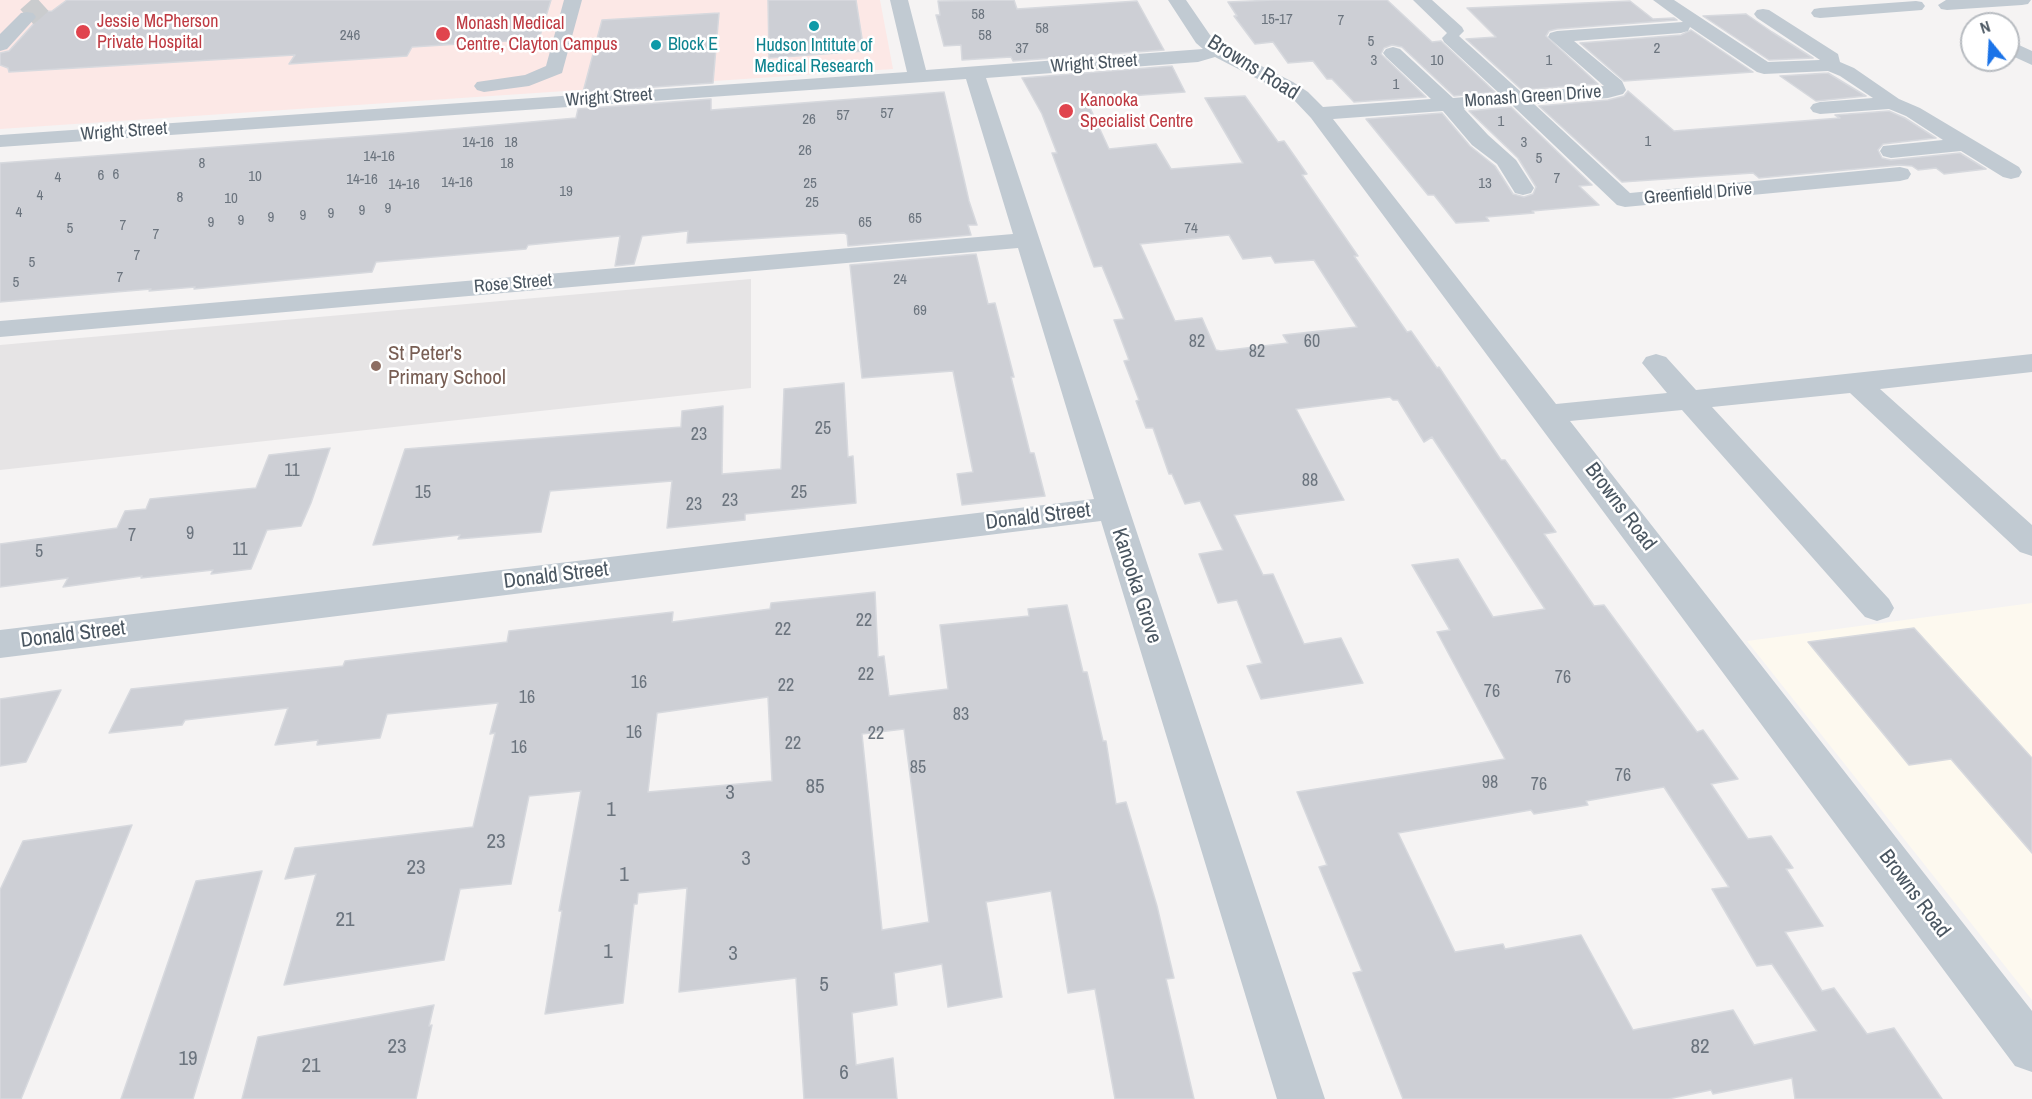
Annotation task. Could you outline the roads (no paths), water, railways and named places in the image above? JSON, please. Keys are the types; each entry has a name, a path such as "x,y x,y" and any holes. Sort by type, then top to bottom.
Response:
{"street":[{"path":"464,87 518,83 539,77 555,69 573,0"},
{"path":"899,0 918,76"},
{"name":"Browns Road","path":"1177,0 1203,39 1218,51 1286,86 1301,96 1318,114 2032,1050"},
{"name":"Greenfield Drive","path":"1422,0 1517,98 1625,201 1900,174"},
{"path":"1662,0 1683,21 1764,68 1830,65 1847,72 1892,103 1913,112 1966,144 2020,171 1988,175"},
{"path":"1820,13 2022,0"},
{"path":"1931,5 1960,20"},
{"path":"1762,14 1832,58 1830,65"},
{"path":"0,45 27,17"},
{"name":"Monash Green Drive","path":"1318,114 1616,90 1615,86 1557,37 1683,21"},
{"name":"Wright Street","path":"0,141 974,73 1198,56 1218,51"},
{"path":"1394,53 1448,104 1480,140 1505,160 1523,188"},
{"name":"Kanooka Grove","path":"974,73 1301,1099"},
{"path":"1820,108 1892,103"},
{"path":"1891,151 1966,144"},
{"name":"Rose Street","path":"0,329 1026,240"},
{"path":"1656,363 1877,608"},
{"path":"1549,414 2032,363"},
{"path":"1856,383 2032,544"},
{"name":"Donald Street","path":"0,644 1111,508"}],"tunnel":[{"path":"27,17 46,0"}],"place":[{"name":"Hudson Intitute of Medical Research","path":"814,26"},
{"name":"Jessie McPherson Private Hospital","path":"83,32"},
{"name":"Monash Medical Centre, Clayton Campus","path":"443,34"},
{"name":"Block E","path":"656,45"},
{"name":"Kanooka Specialist Centre","path":"1066,111"},
{"name":"St Peter's Primary School","path":"376,366"}]}
